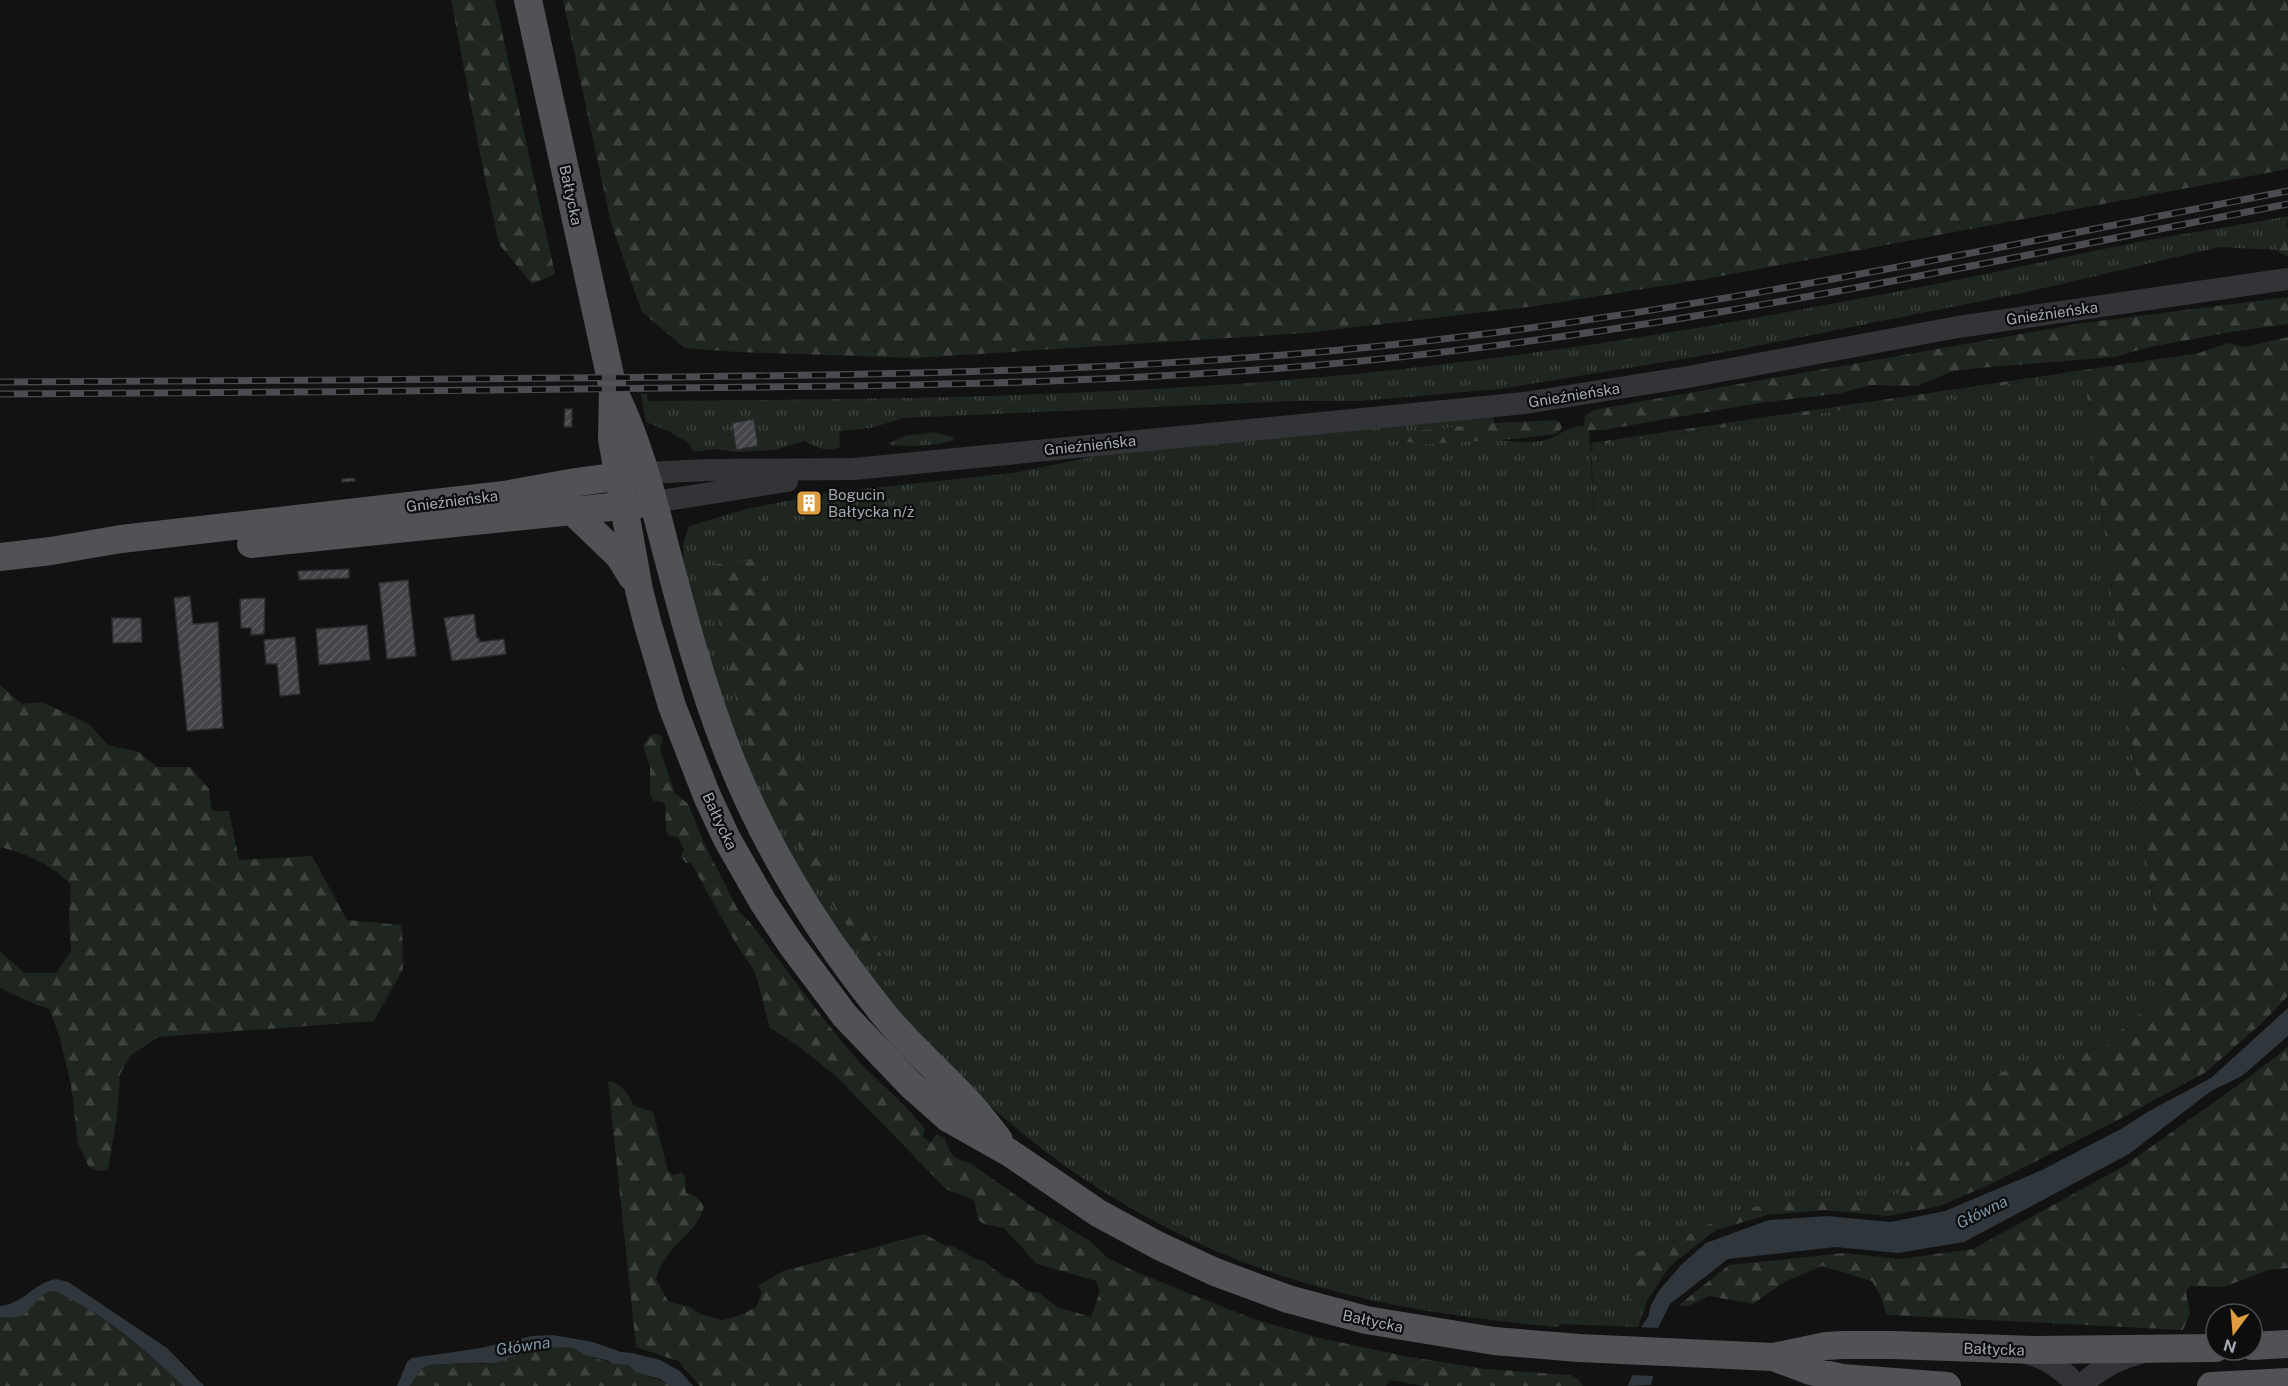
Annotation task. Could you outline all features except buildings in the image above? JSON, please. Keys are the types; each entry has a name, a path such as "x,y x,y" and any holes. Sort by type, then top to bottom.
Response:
{"main road":[{"name":"Bałtycka","path":"528,0 613,389 635,438 631,474 623,507 639,590 672,706 707,796 741,865 790,944 845,1016 912,1086 948,1118 1010,1153 1089,1208 1131,1232 1215,1272 1288,1299 1366,1320 1456,1336 1534,1345 1773,1356 1843,1345 2015,1350 2204,1348"},
{"name":"Bałtycka","path":"631,474 654,502 709,703 727,751 751,804 782,864 847,966 886,1017 931,1067 967,1101 1010,1153"},
{"name":"Gnieźnieńska","path":"0,557 122,539 504,495 631,474"},
{"name":"Gnieźnieńska","path":"51,551 123,552 194,549 623,507 654,502"},
{"path":"573,512 619,556 639,590"},
{"path":"2264,1345 2288,1344"},
{"name":"Bałtycka","path":"1773,1356 1811,1371 1842,1378 1947,1386"},
{"path":"2211,1386 2288,1382"}],"street":[{"name":"Gnieźnieńska","path":"631,474 708,470 854,469 1525,403 1688,377 1958,327 2288,279"},
{"name":"Gnieźnieńska","path":"654,502 806,479 854,469"},
{"path":"2081,1386 2100,1369 2119,1360 2162,1349"},
{"path":"2015,1350 2046,1360 2066,1374 2076,1386"}],"green space":[{"path":"451,0 495,0 555,274 532,284 499,244"},
{"path":"563,0 2288,0 2288,169 1706,279 1536,306 1306,333 915,358 685,348 642,312 611,223"},
{"path":"2288,216 2276,250 2220,247 2022,293 1731,351 1500,389 1361,401 1295,401 903,418 871,428 842,431 839,435 840,447 835,449 821,448 804,441 775,450 737,452 714,449 694,452 687,442 646,422 641,394 647,394 648,401 957,397 1162,389 1368,373 1524,354 1742,320 1938,284 2165,237"},
{"path":"2288,226 2288,257 2276,250 2276,243 2278,236"},
{"path":"2288,297 2288,324 2145,348 2115,357 1953,371 1917,386 1870,385 1841,393 1759,403 1603,430 1583,428 1585,416 1593,410 2083,323"},
{"path":"2288,337 2288,996 2263,1022 2206,1072 2116,1121 1995,1182 1940,1206 1888,1216 1824,1210 1767,1215 1716,1230 1670,1266 1647,1301 1630,1299 1630,1250 1605,778 1591,443 2199,353 2228,343 2245,347","holes":["2084,372 2156,929 2166,989 2165,995 2132,1019 2105,1046 2074,1057 1986,1076 1968,1087 1934,1115 1921,1133 1905,1165 1906,1186 1897,1195 1798,1198 1781,1201 1732,1212 1672,1243 1632,1253 1614,942 1592,445 1914,399 1930,402 1935,396"]},
{"path":"2084,372 2165,995 2132,1019 2105,1046 2074,1057 1986,1076 1968,1087 1934,1115 1921,1133 1905,1165 1907,1186 1897,1195 1798,1198 1781,1201 1732,1212 1672,1243 1634,1254 1630,1250 1630,1298 1647,1301 1638,1327 1563,1324 1557,1327 1445,1314 1371,1300 1298,1281 1262,1269 1171,1230 1087,1181 1009,1122 938,1056 875,982 819,902 770,817 730,727 684,570 683,545 689,526 746,509 792,500 823,497 823,493 1013,473 1094,455 1493,416 1497,440 1539,441 1577,426 1589,427 1595,533 1592,445 1914,399 1930,402 1935,396"},
{"path":"1556,420 1562,428 1556,434 1513,439 1429,444 1386,440 1385,438 1392,433 1495,423"},
{"path":"934,432 953,437 953,440 922,445 898,446 889,443 905,436"},
{"path":"754,558 762,569 775,611 794,608 806,668 785,680 821,860 871,934 884,961 868,956 820,886 768,789 744,733 723,646 711,577 715,564 742,562"},
{"path":"0,685 22,704 42,702 89,724 108,745 139,752 157,767 190,767 209,789 212,811 229,811 239,860 312,856 347,920 402,925 403,969 374,1021 158,1037 130,1056 120,1074 117,1116 108,1170 98,1171 89,1167 78,1144 71,1085 59,1035 49,1009 0,988 0,951 24,973 56,973 71,951 69,918 71,884 38,861 0,847"},
{"path":"658,734 663,738 660,750 675,793 688,804 705,845 739,912 748,920 855,1057 917,1119 925,1129 923,1137 931,1143 936,1134 945,1138 950,1152 956,1158 970,1163 1034,1208 1090,1241 1108,1258 1136,1272 1256,1320 1324,1339 1410,1357 1486,1369 1570,1375 1578,1379 1583,1386 1424,1386 1390,1380 1386,1386 700,1386 678,1361 636,1347 608,1081 624,1089 633,1105 653,1112 668,1171 674,1175 682,1172 685,1177 686,1193 695,1196 704,1206 696,1224 661,1265 656,1279 668,1301 722,1320 739,1316 756,1307 762,1292 758,1286 783,1271 925,1234 945,1246 952,1246 984,1261 1004,1277 1012,1279 1028,1291 1039,1293 1057,1307 1091,1317 1100,1291 1096,1281 1037,1264 1004,1228 984,1224 978,1220 974,1200 945,1188 837,1077 797,1045 770,1028 755,972 735,942 691,863 686,863 681,857 684,850 678,837 669,836 666,830 665,803 654,801 650,794 650,767 643,745 650,735"},
{"path":"2288,1047 2288,1268 2269,1270 2224,1287 2190,1286 2186,1292 2190,1313 2183,1330 1887,1315 1872,1281 1822,1266 1784,1282 1753,1304 1709,1296 1688,1306 1679,1305 1729,1265 1844,1253 1899,1259 1973,1249 2124,1166"},
{"path":"54,1291 106,1321 183,1386 0,1386 0,1317 12,1318 21,1314 38,1298"},
{"path":"567,1346 584,1355 612,1364 629,1365 670,1386 410,1386 421,1369 428,1365 484,1364 533,1349"}],"water":[{"name":"Główna","path":"2288,1008 2288,1036 2242,1076 2211,1091 2129,1154 1964,1242 1898,1253 1836,1247 1728,1259 1670,1304 1657,1330 1651,1385 1628,1386 1633,1373 1640,1329 1648,1317 1658,1292 1681,1265 1706,1243 1769,1220 1827,1216 1891,1222 1945,1211 2042,1170 2211,1078"},
{"path":"56,1279 68,1282 167,1348 204,1386 183,1386 123,1333 89,1310 54,1291 44,1294 21,1316 0,1317 0,1306 16,1301 48,1281"},
{"name":"Główna","path":"553,1335 593,1342 621,1352 660,1360 680,1371 693,1386 670,1386 660,1379 636,1372 629,1365 612,1364 567,1347 533,1349 495,1363 428,1365 421,1369 410,1386 397,1386 407,1362 412,1358 481,1348 532,1336"}],"pier":[{"path":"1637,1327 1661,1328 1657,1376 1629,1375"}],"railway":[{"path":"0,382 862,374 1131,365 1310,353 1511,331 1734,297 2288,191"},
{"path":"0,394 909,385 1148,377 1307,366 1431,354 1677,319 1922,276 2288,204"}],"place":[{"name":"Bogucin Bałtycka n/ż","path":"809,503"}]}
